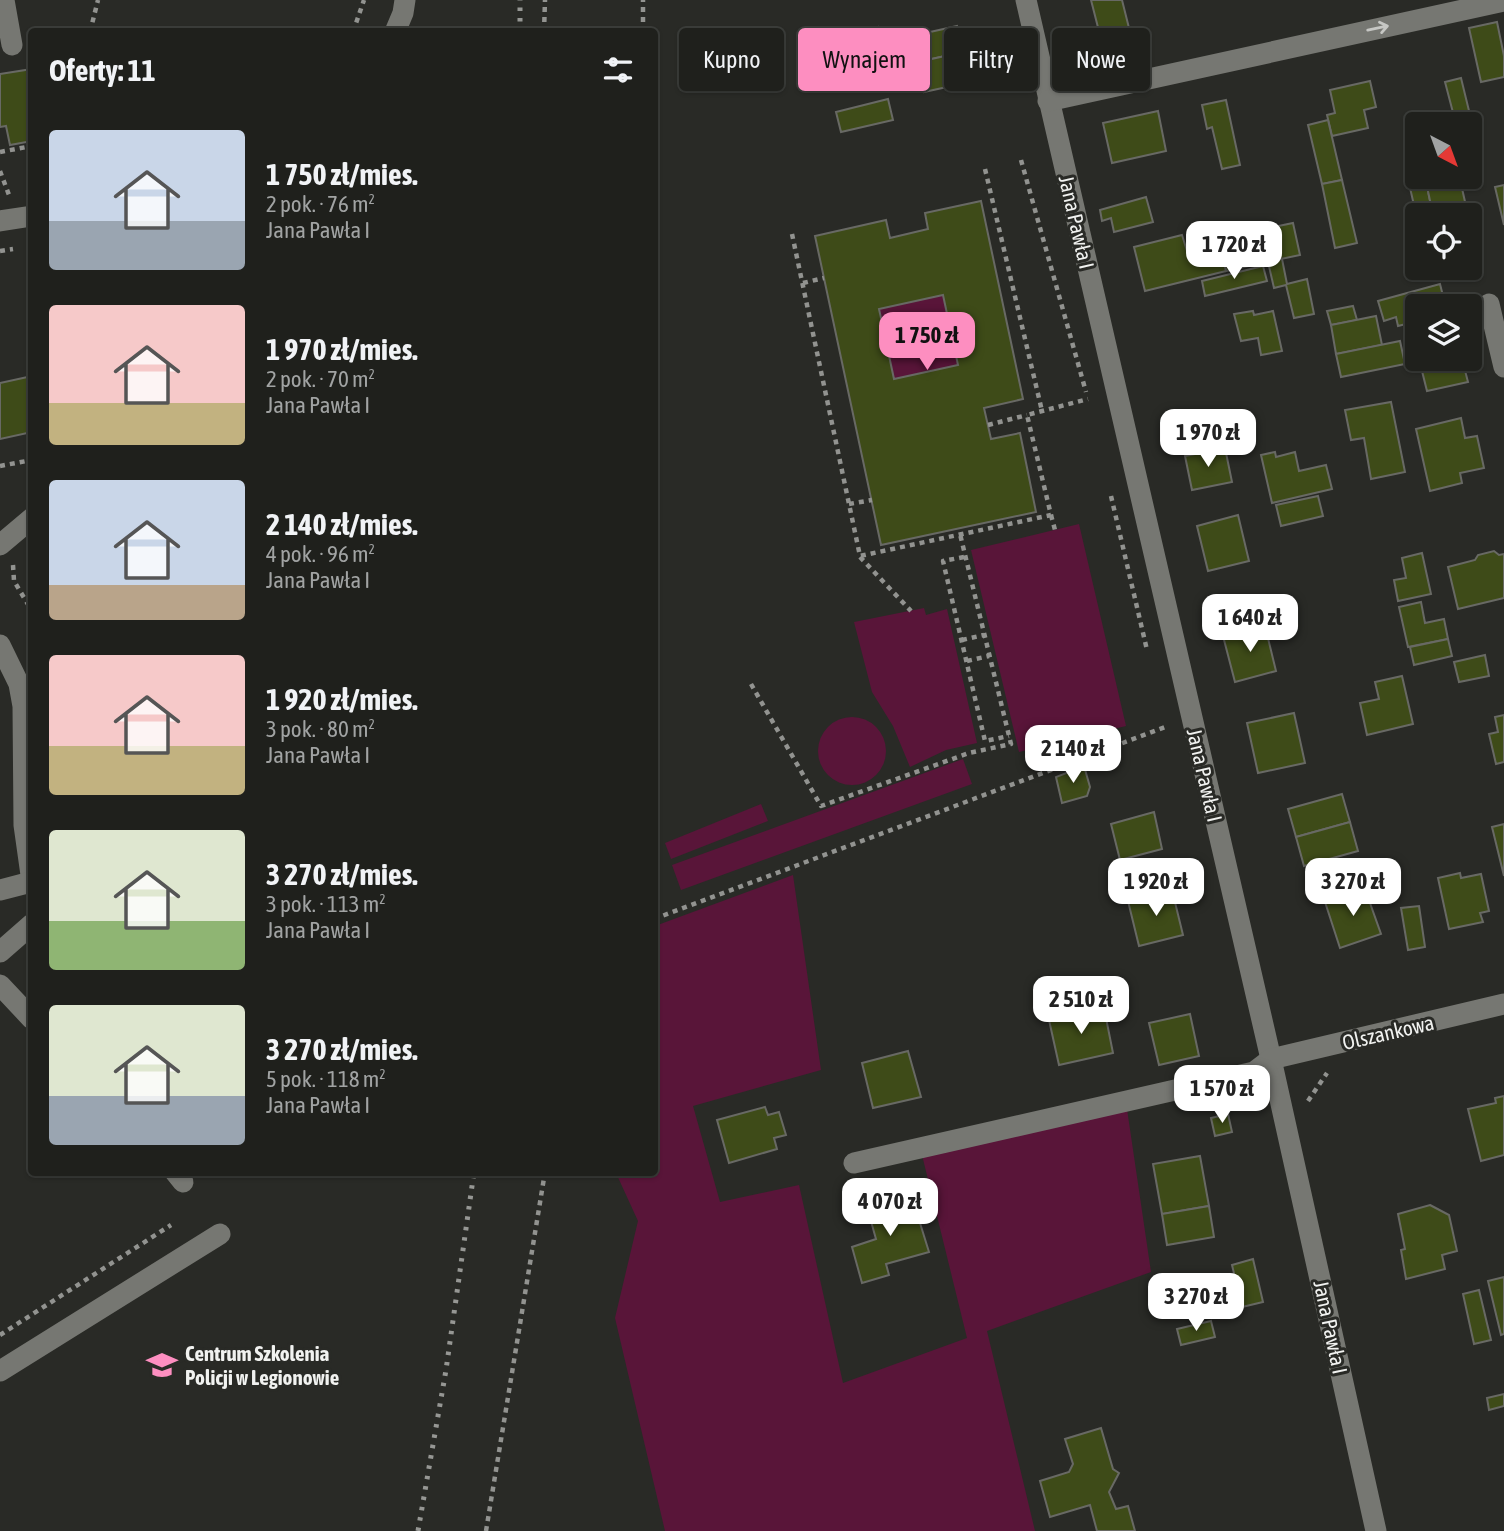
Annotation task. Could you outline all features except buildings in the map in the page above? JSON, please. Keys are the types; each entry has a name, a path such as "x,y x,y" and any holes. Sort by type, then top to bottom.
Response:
{"street":[{"path":"4,0 12,46"},
{"path":"397,28 405,0"},
{"name":"Jana Pawła I","path":"1026,0 1271,1059 1376,1531"},
{"path":"1048,101 1504,1"},
{"path":"0,222 28,217"},
{"path":"1489,304 1504,367"},
{"path":"6,549 28,523"},
{"path":"2,656 19,684 23,706 24,825 28,858"},
{"path":"0,890 28,883"},
{"path":"0,952 28,928"},
{"path":"0,985 28,1015"},
{"name":"Olszankowa","path":"854,1163 1254,1072 1271,1059 1504,1004"},
{"path":"0,1371 220,1234"}],"path":[{"path":"91,28 98,0"},
{"path":"355,28 364,0"},
{"path":"544,28 545,0"},
{"path":"643,0 643,28"},
{"path":"0,152 28,147"},
{"path":"988,425 1088,399 1021,160"},
{"path":"985,169 1042,411"},
{"path":"0,171 10,200"},
{"path":"792,234 860,556 911,611"},
{"path":"803,283 824,278"},
{"path":"1027,415 1055,530"},
{"path":"0,466 28,461"},
{"path":"1110,491 1145,647 1149,654"},
{"path":"849,504 872,500"},
{"path":"860,556 1051,515"},
{"path":"751,684 821,806 969,753 1011,744 960,534"},
{"path":"6,549 14,581 28,604"},
{"path":"964,557 943,561 985,741 1009,736"},
{"path":"962,640 984,635"},
{"path":"967,661 989,656"},
{"path":"658,917 1168,726 1165,713"},
{"path":"486,1531 544,1176"},
{"path":"0,1335 171,1225"}],"shaded area":[{"path":"943,295 958,365 894,379 879,309"},
{"path":"1079,524 1126,726 1019,752 971,550"},
{"path":"924,608 926,615 947,609 977,743 946,750 910,767 893,726 872,692 854,622"},
{"path":"859,717 880,732 886,744 884,764 876,775 859,785 845,785 828,775 820,764 818,744 828,727 839,719"},
{"path":"963,759 972,784 681,890 672,865"},
{"path":"761,804 768,821 671,859 665,843"},
{"path":"793,875 821,1070 693,1106 720,1202 799,1185 843,1383 967,1338 922,1155 1127,1109 1151,1272 987,1331 1035,1531 665,1531 615,1318 638,1221 617,1176 658,1176 658,925"}],"railway":[{"path":"520,0 520,28"},
{"path":"418,1531 446,1370 473,1176"}],"place":[{"name":"Centrum Szkolenia Policji w Legionowie","path":"162,1365"}]}
